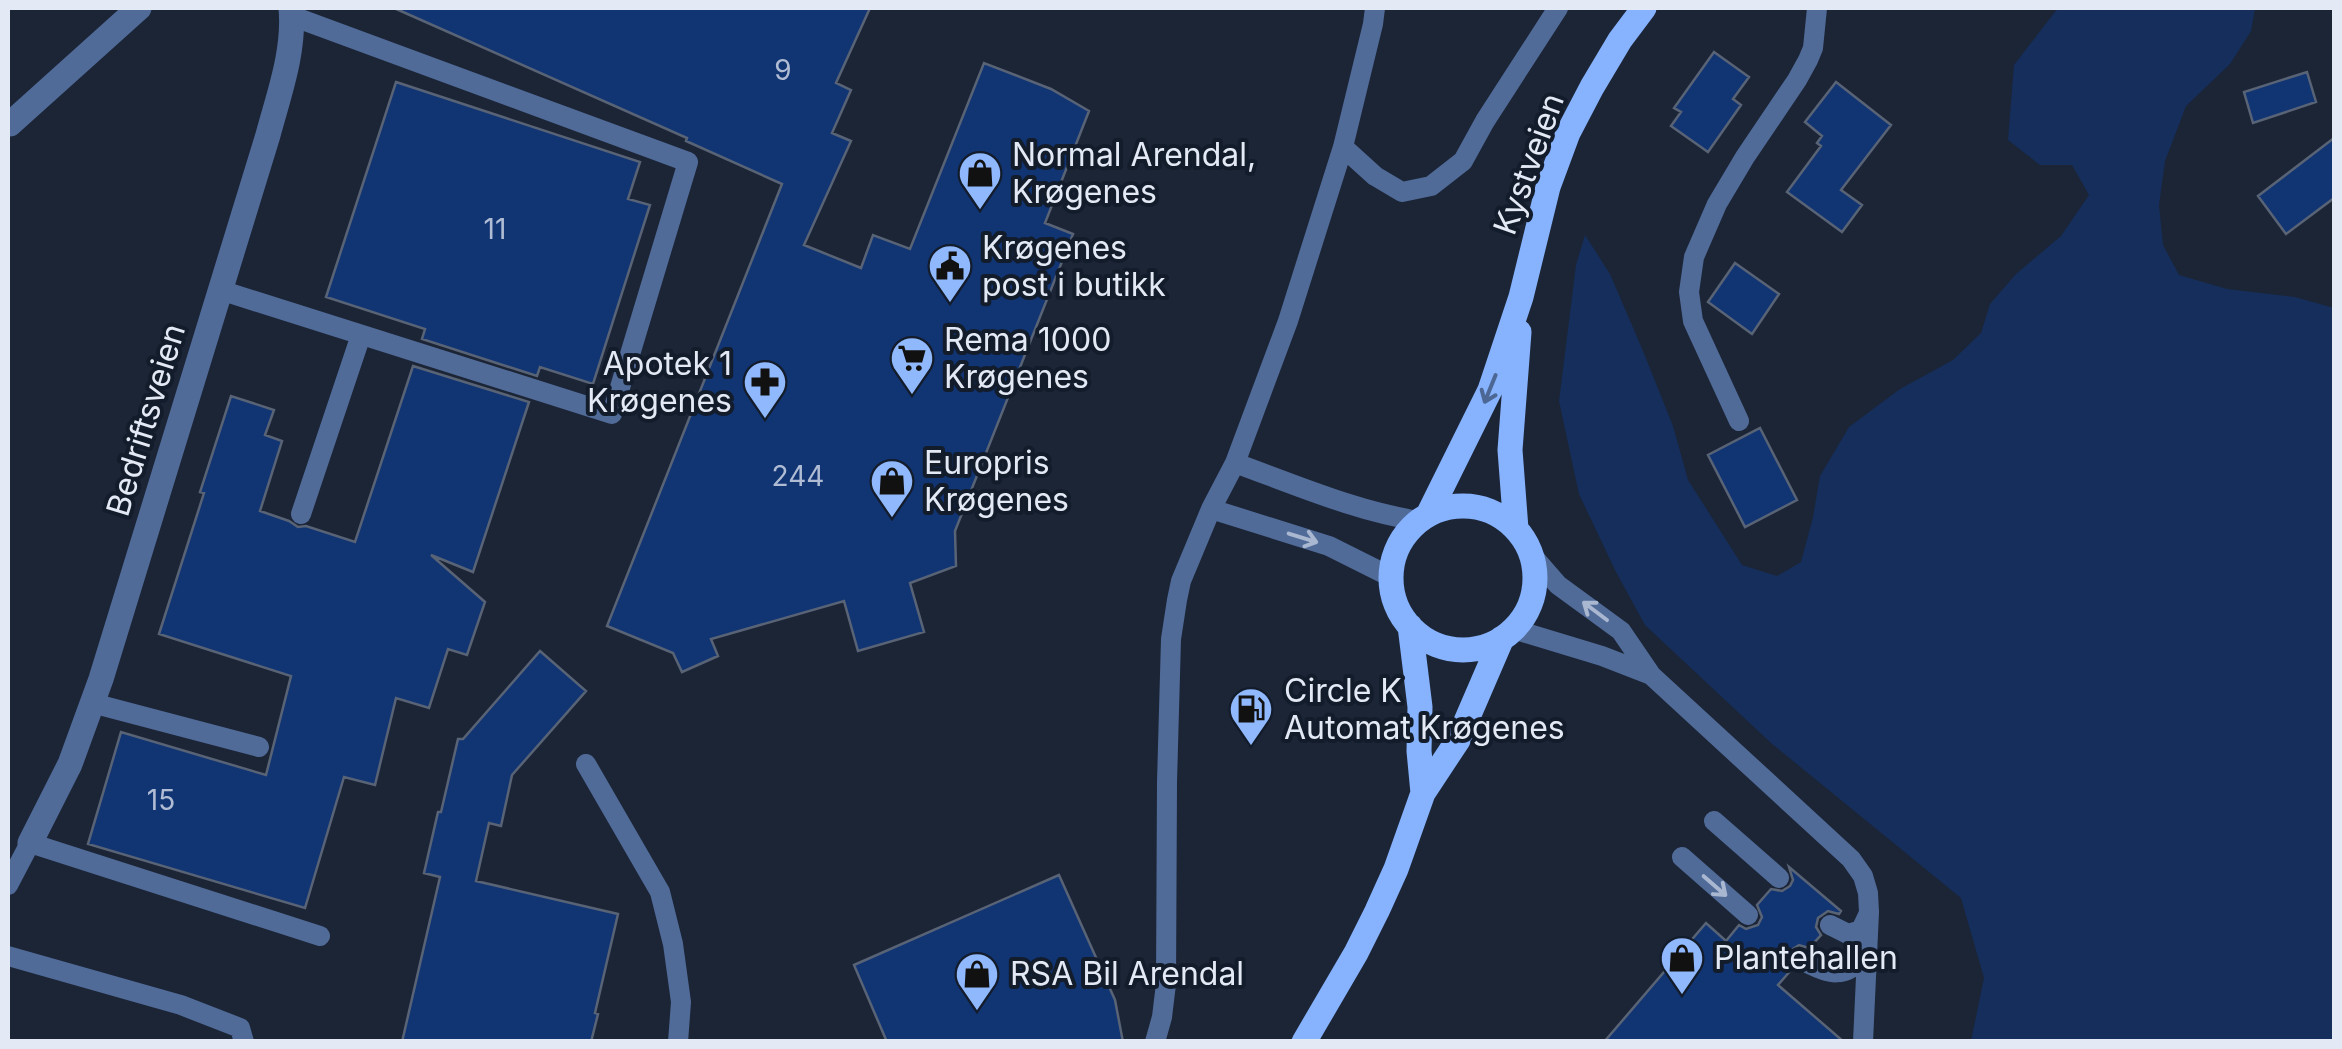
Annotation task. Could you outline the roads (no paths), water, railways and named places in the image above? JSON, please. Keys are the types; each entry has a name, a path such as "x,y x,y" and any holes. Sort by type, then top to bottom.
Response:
{"main road":[{"name":"Kystveien","path":"1423,518 1490,390 1521,297 1548,187 1568,133 1620,40 1644,8"},
{"name":"Kystveien","path":"1516,529 1510,450 1521,297"},
{"path":"1304,1042 1377,911 1424,793 1458,740 1508,633 1526,612 1533,594 1531,554 1516,529 1501,516 1464,506 1446,508 1423,518 1398,546 1391,577 1393,595 1410,626 1447,648 1476,648 1508,633"},
{"path":"1410,626 1419,691 1424,793"}],"street":[{"path":"10,124 140,8"},
{"name":"Bedriftsveien","path":"30,843 70,764 92,703 268,135 287,64 293,28 291,12"}],"lane":[{"path":"1155,1042 1166,984 1172,638 1181,581 1235,463 1288,321 1343,147 1375,8"},
{"path":"1343,147 1375,176 1402,192 1431,186 1463,161 1558,8"},
{"path":"1739,421 1694,321 1688,292 1694,257 1717,204 1808,60 1817,8"},
{"path":"220,290 612,414 688,162 291,12"},
{"path":"302,514 361,335"},
{"path":"1235,463 1386,516 1423,518"},
{"path":"1211,509 1329,546 1391,577"},
{"path":"1531,554 1558,584 1621,632 1652,676 1851,859 1863,876 1869,912 1863,1042"},
{"path":"1508,633 1602,656 1652,676"},
{"path":"92,703 259,747"},
{"path":"586,764 660,892 673,944 681,1002 678,1042"},
{"path":"1714,821 1780,878"},
{"path":"8,885 30,843 320,936"},
{"path":"1682,857 1748,915"},
{"path":"1830,924 1848,934 1860,930 1869,912"},
{"path":"1800,959 1822,972 1845,972 1858,965 1868,952"},
{"path":"8,956 181,1004 240,1028 244,1042"}],"place":[{"name":"Normal Arendal, Krøgenes","path":"980,211"},
{"name":"Krøgenes post i butikk","path":"950,304"},
{"name":"Rema 1000 Krøgenes","path":"912,396"},
{"name":"Apotek 1 Krøgenes","path":"765,420"},
{"name":"Europris Krøgenes","path":"892,519"},
{"name":"Circle K Automat Krøgenes","path":"1251,747"},
{"name":"Plantehallen","path":"1682,996"},
{"name":"RSA Bil Arendal","path":"977,1012"}]}
